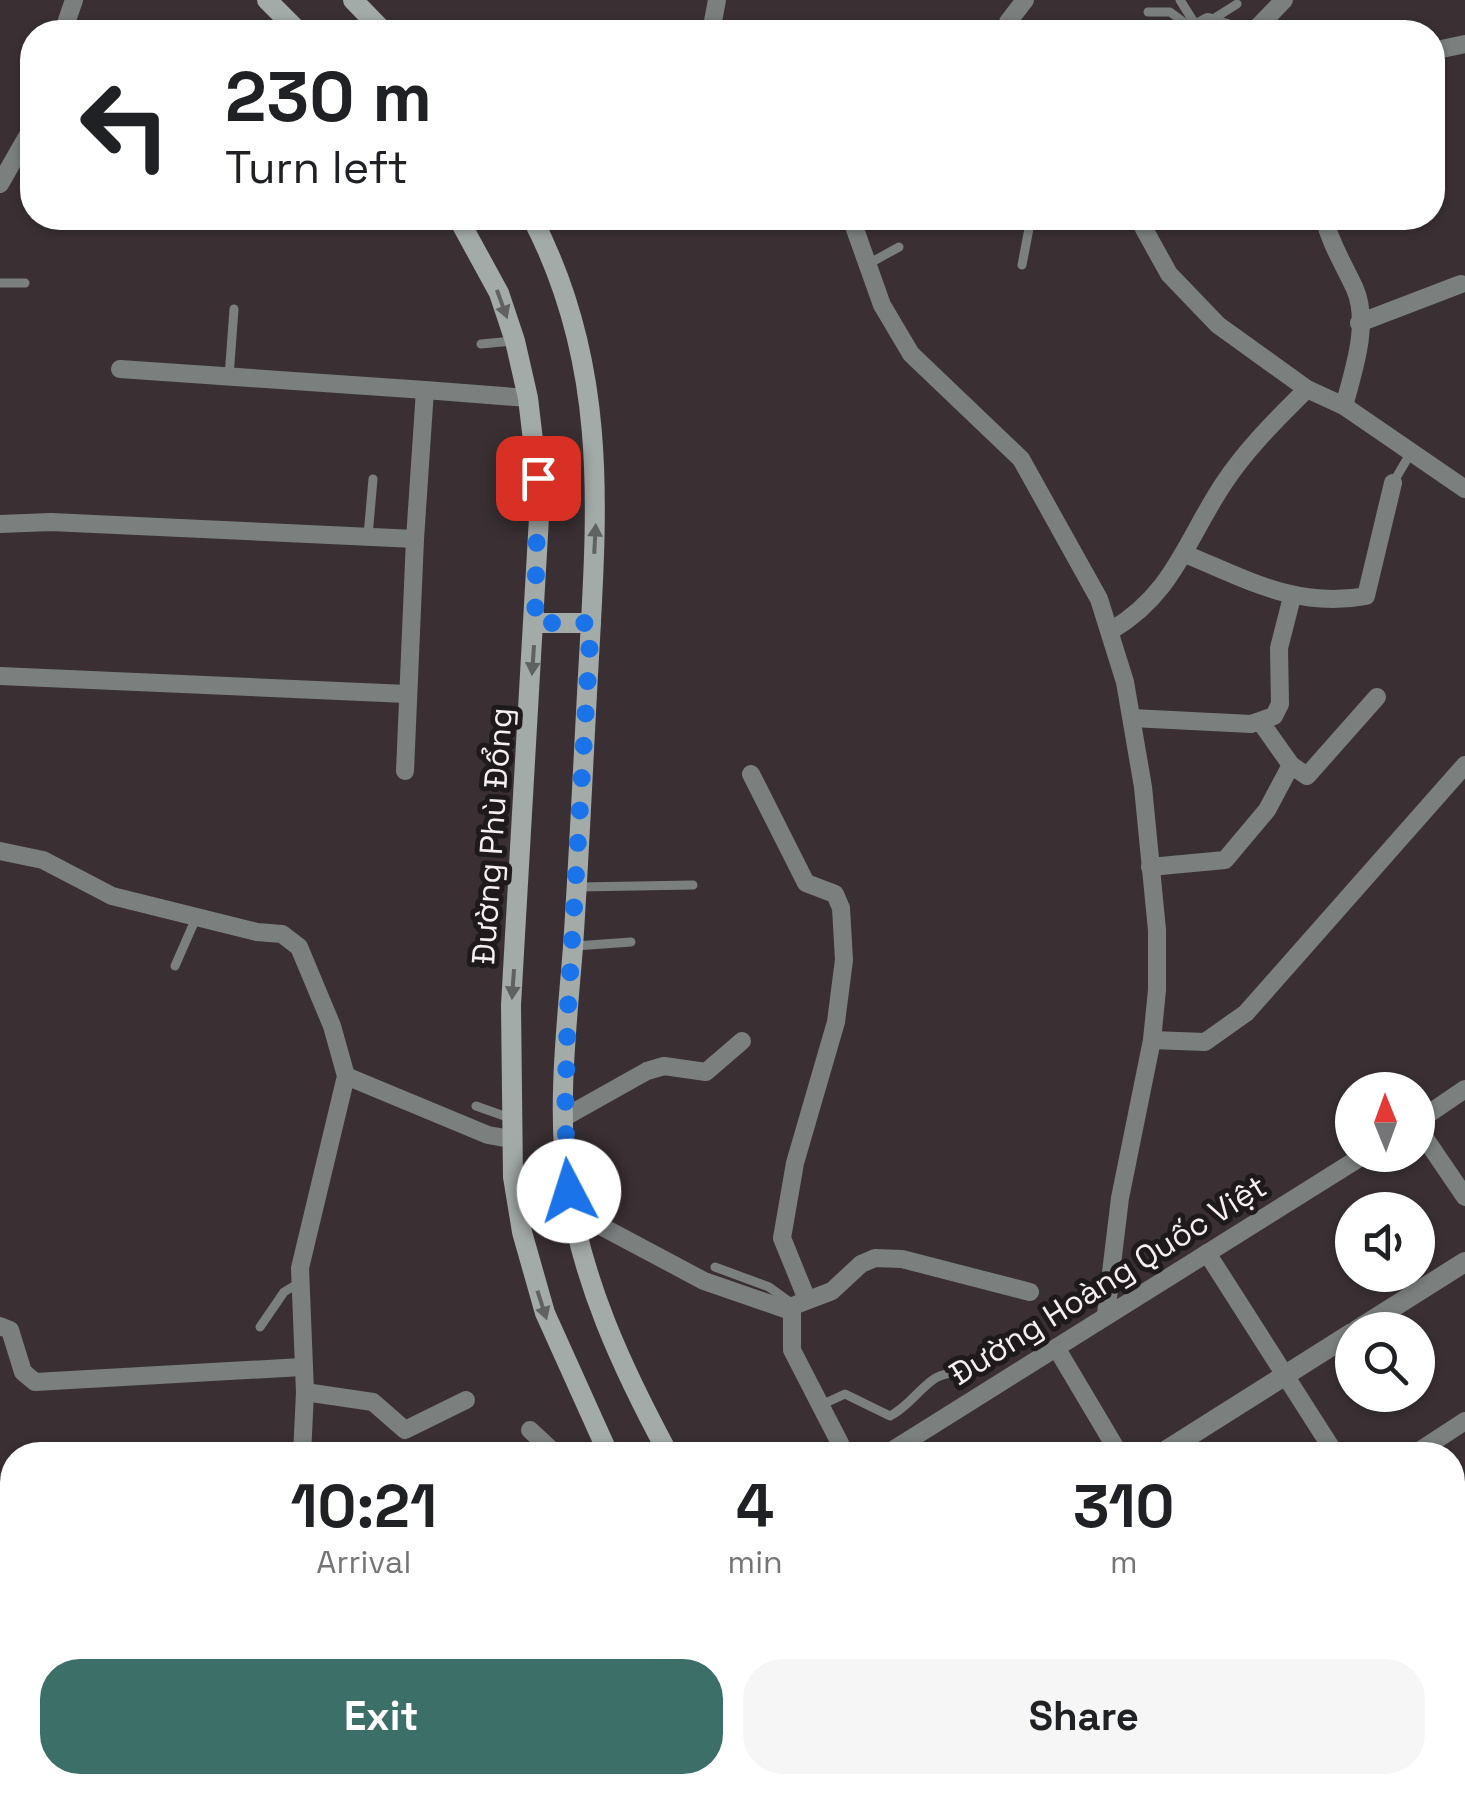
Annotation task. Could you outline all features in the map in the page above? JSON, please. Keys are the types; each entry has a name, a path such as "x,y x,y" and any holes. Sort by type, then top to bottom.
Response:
{"main road":[{"path":"268,0 287,20"},
{"path":"352,0 372,20"},
{"name":"Đường Phù Đổng","path":"464,230 498,293 515,341 528,398 540,500 511,1005 510,1128 516,1197 534,1281 597,1442"},
{"path":"537,230 559,280 589,397 597,503 565,1117 574,1221 605,1326 663,1442"},
{"path":"535,623 591,623"}],"street":[{"path":"1265,20 1284,0"},
{"path":"0,184 20,149"},
{"path":"856,230 882,305 910,354 1021,459 1082,565 1112,630 1132,718 1157,930 1152,1040 1120,1198 1106,1314"},
{"path":"1145,230 1179,287 1218,325 1306,389 1344,406 1465,489"},
{"path":"1328,230 1342,272 1354,289 1359,323 1359,346 1344,406"},
{"path":"1359,323 1461,284"},
{"path":"120,370 528,398"},
{"path":"1112,630 1139,614 1166,585 1225,480 1306,389"},
{"path":"405,770 425,390"},
{"path":"1184,554 1292,596 1320,602 1366,596 1393,483"},
{"path":"0,514 0,524 415,539"},
{"path":"1132,718 1180,724 1262,724 1274,716 1280,704 1278,648 1292,596"},
{"path":"0,676 407,694"},
{"path":"1262,724 1291,765 1304,775 1311,774 1377,697"},
{"path":"1150,866 1225,860 1268,810 1291,765"},
{"path":"1152,1040 1205,1042 1246,1013 1465,765"},
{"path":"751,774 806,883 835,894 840,908 844,960 836,1022 795,1163 782,1238 799,1304 792,1350 840,1442"},
{"path":"0,851 43,860 112,896 196,918 282,934 299,947 332,1026 346,1076 299,1283 305,1392 303,1442"},
{"path":"565,1117 646,1071 664,1066 706,1072 742,1041"},
{"path":"346,1076 488,1135 510,1128"},
{"path":"1435,1108 1465,1088"},
{"path":"1435,1153 1465,1197"},
{"name":"Đường Hoàng Quốc Việt","path":"905,1442 1336,1172"},
{"path":"574,1221 595,1223 704,1281 799,1304 832,1291 861,1264 875,1258 902,1259 1030,1292"},
{"path":"1206,1252 1328,1442"},
{"path":"1385,1312 1465,1262"},
{"path":"0,1326 10,1330 24,1372 35,1382 302,1367"},
{"path":"1179,1442 1335,1343"},
{"path":"1056,1349 1112,1442"},
{"path":"305,1392 373,1402 405,1430 466,1400"},
{"path":"1433,1442 1465,1422"}],"lane":[{"path":"1210,20 1237,4"},
{"path":"1148,12 1170,12 1184,20"},
{"path":"1022,265 1029,230"},
{"path":"870,263 899,248"},
{"path":"0,283 26,283"},
{"path":"229,377 234,309"},
{"path":"481,344 515,341"},
{"path":"1393,483 1410,454"},
{"path":"368,538 373,479"},
{"path":"577,887 694,885"},
{"path":"175,966 196,918"},
{"path":"573,946 632,942"},
{"path":"476,1106 510,1128"},
{"path":"716,1267 769,1287 799,1304"},
{"path":"260,1327 284,1292 299,1283"},
{"path":"821,1405 845,1394 890,1416 904,1409 938,1376 964,1370 970,1363"}],"route":[{"path":"538,478 535,623 591,623 568,1008 565,1117 569,1191"}]}
